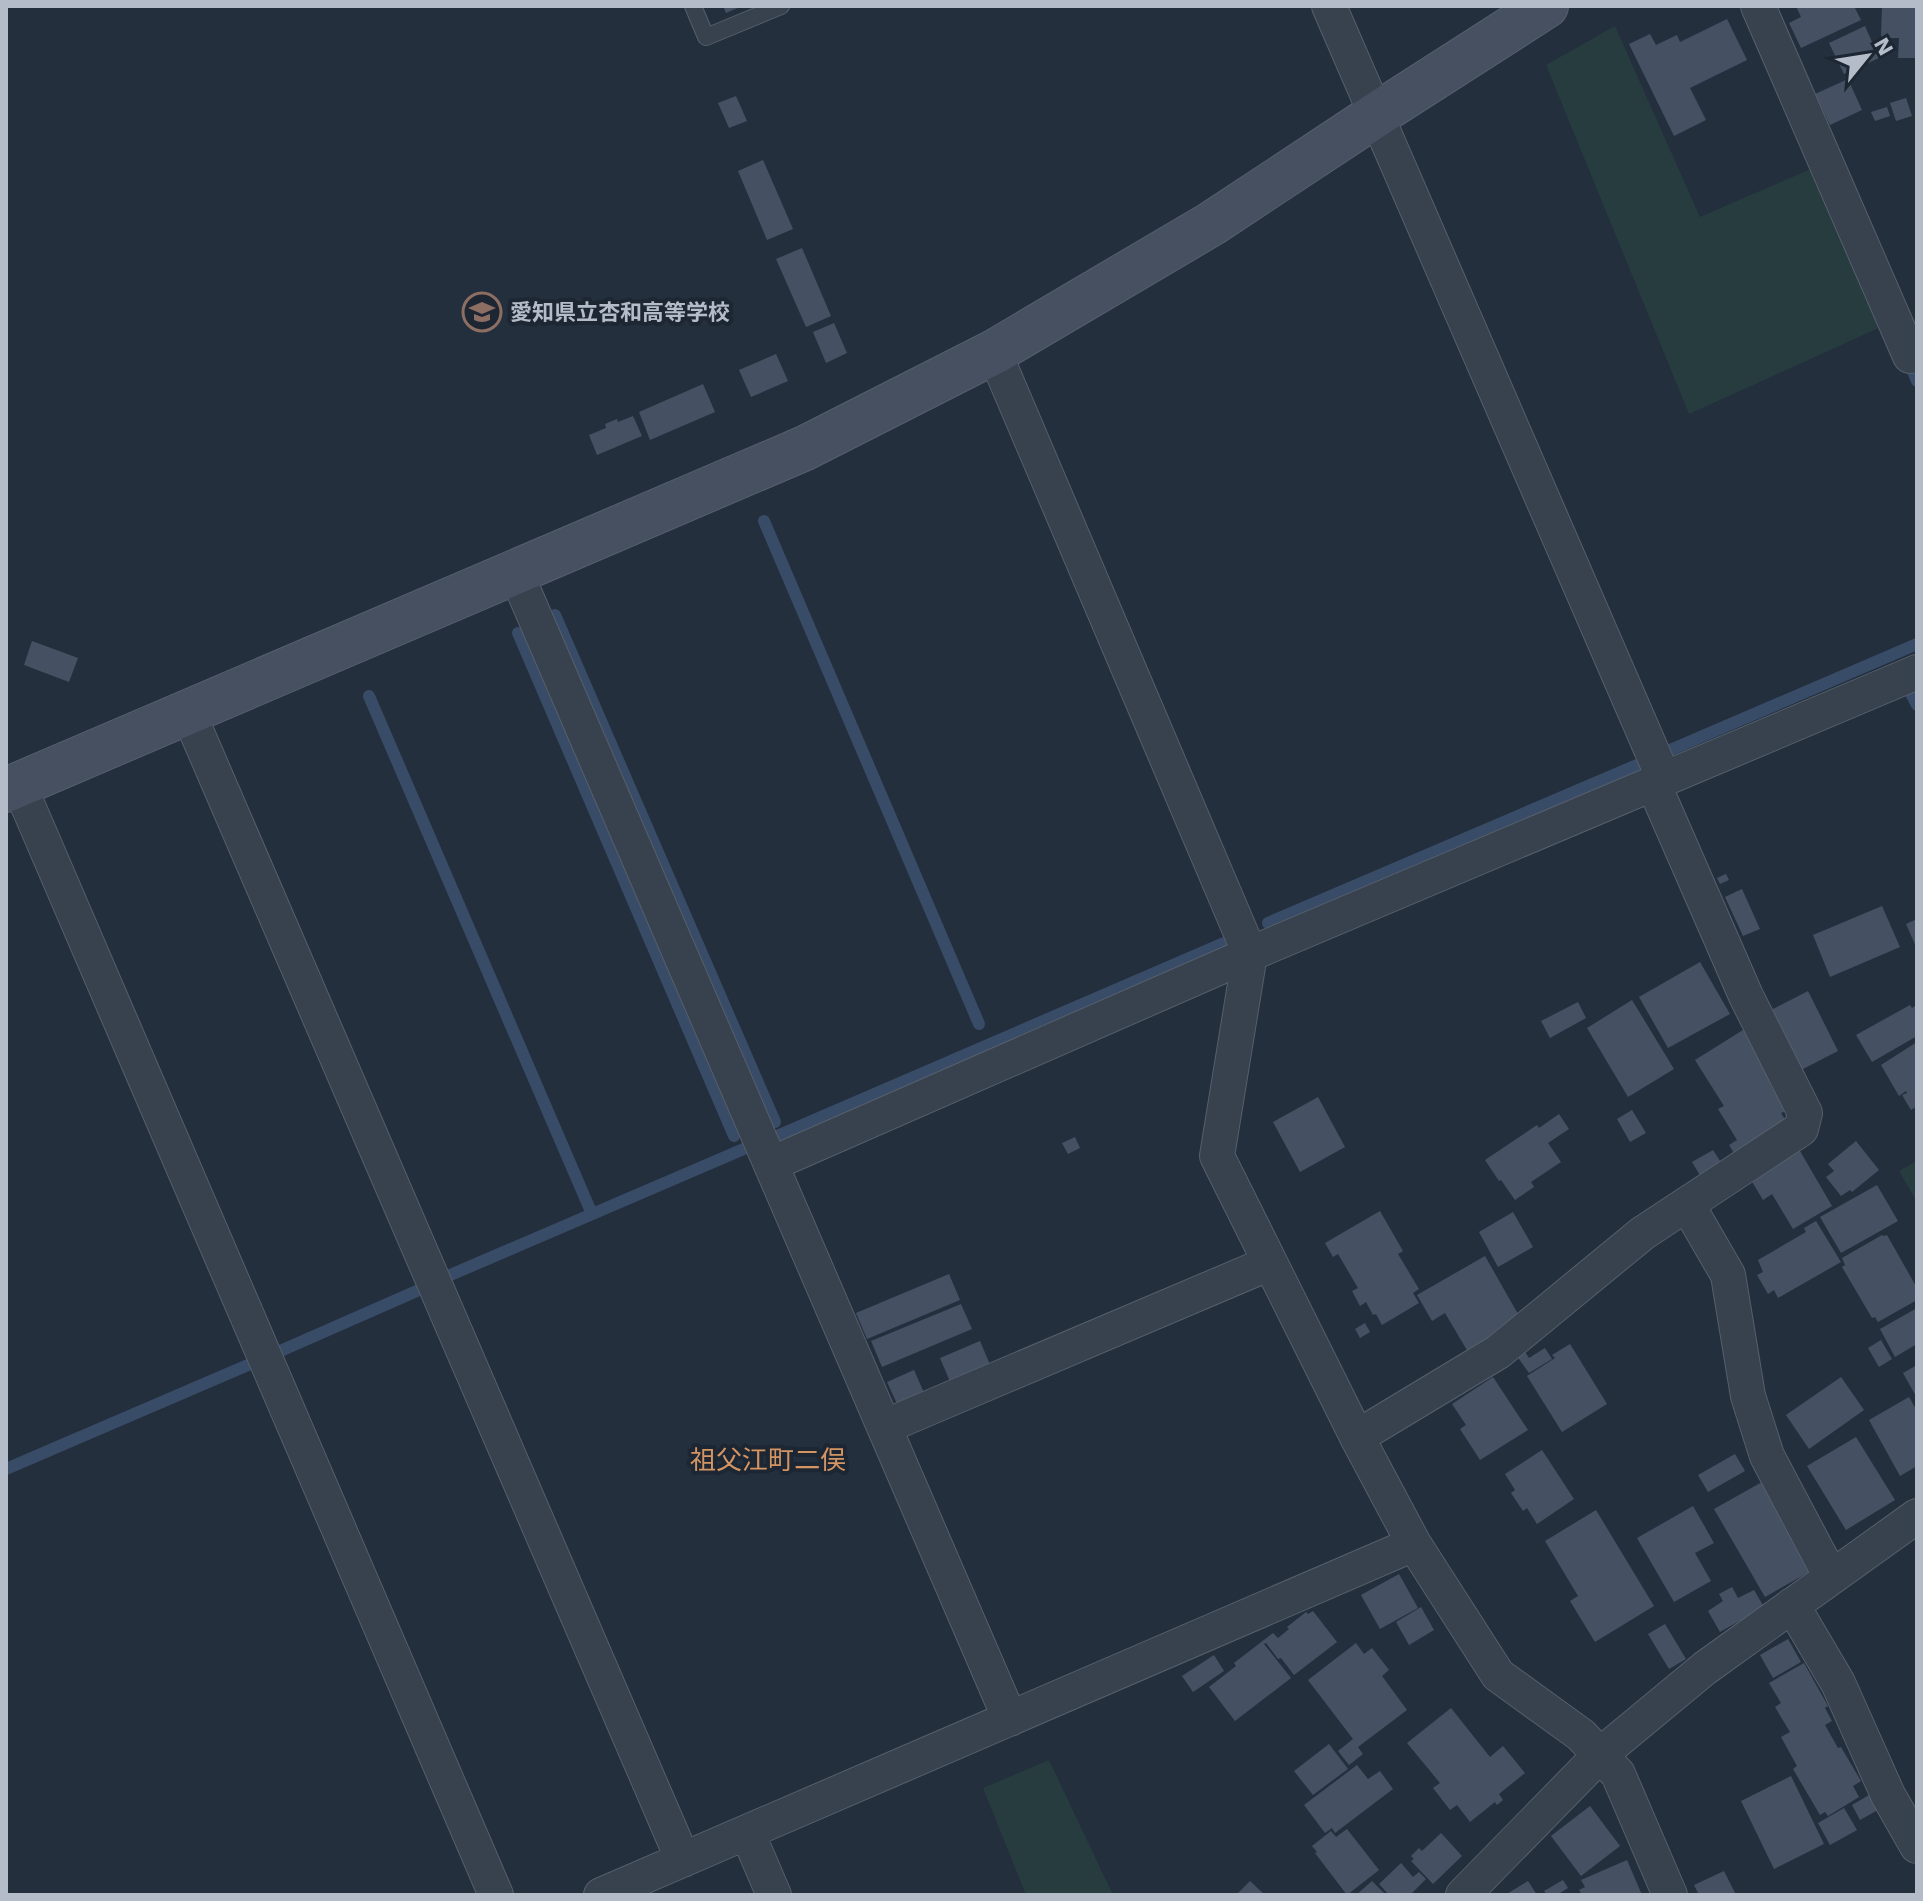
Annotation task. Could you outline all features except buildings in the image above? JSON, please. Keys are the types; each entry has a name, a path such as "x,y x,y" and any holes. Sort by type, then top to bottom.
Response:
{"street":[{"path":"1329,6 1746,996 1805,1113 1801,1129 1643,1233 1498,1352 1357,1437"},
{"path":"496,1895 12,788 805,448 994,352 1211,224 1546,6"},
{"path":"1758,6 1910,356 1917,353"},
{"path":"994,352 1250,954 1217,1156 1414,1544 1498,1675 1581,1735 1618,1774 1670,1895"},
{"path":"515,571 1010,1719"},
{"path":"771,1164 1250,954 1917,672"},
{"path":"188,712 683,1860"},
{"path":"1687,1204 1728,1275 1748,1396 1767,1456 1831,1577"},
{"path":"884,1427 1270,1263"},
{"path":"1463,1895 1600,1755 1705,1668 1917,1516"},
{"path":"601,1895 1414,1544"},
{"path":"1792,1605 1838,1683 1888,1795 1917,1846"},
{"path":"747,1832 774,1895"}],"lane":[{"path":"693,6 706,37 781,6"}],"green space":[{"path":"1615,26 1700,217 1813,168 1883,326 1689,414 1546,65"},
{"path":"1917,1161 1917,1202 1899,1171"},
{"path":"1049,1760 1113,1895 1026,1895 983,1788"}],"waterway":[{"path":"1914,374 1917,381"},
{"path":"764,521 979,1024"},
{"path":"555,615 775,1122"},
{"path":"518,633 734,1136"},
{"path":"1668,751 1917,644"},
{"path":"1908,688 1917,705"},
{"path":"369,696 592,1214"},
{"path":"1268,923 1637,765"},
{"path":"777,1136 1224,943"},
{"path":"448,1276 746,1148"},
{"path":"278,1352 419,1290"},
{"path":"6,1469 248,1365"}],"place":[{"name":"愛知県立杏和高等学校","path":"482,312"}],"district":[{"name":"祖父江町二俣","path":"768,1460"}]}
